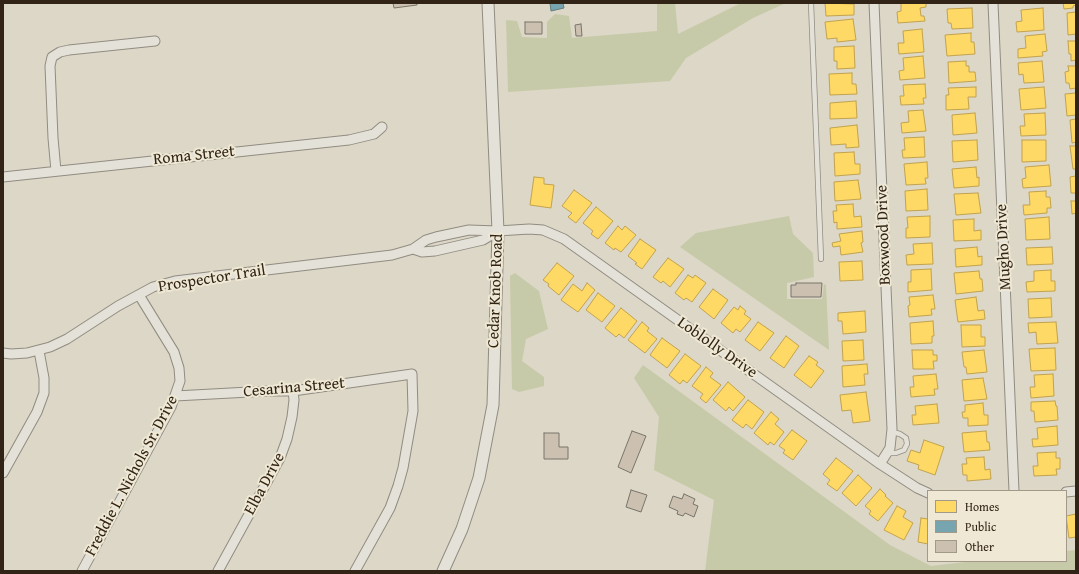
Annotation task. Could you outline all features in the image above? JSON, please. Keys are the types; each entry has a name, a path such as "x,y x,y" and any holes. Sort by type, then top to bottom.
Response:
{"street":[{"name":"Cedar Knob Road","path":"443,571 462,529 479,478 493,405 498,231 488,3"},
{"name":"Boxwood Drive","path":"874,3 892,432 890,448 880,464"},
{"name":"Mugho Drive","path":"993,3 1014,490"},
{"path":"56,171 52,130 50,66 52,57 60,52 69,50 155,41"},
{"name":"Roma Street","path":"3,177 349,140 374,134 382,127"},
{"name":"Loblolly Drive","path":"498,231 529,229 543,230 564,239 880,464 927,493"},
{"name":"Prospector Trail","path":"3,353 11,354 39,351 67,338 139,294 153,287 175,281 392,255 413,249 426,240 457,231 498,231"},
{"name":"Prospector Trail","path":"413,249 422,252 435,251 483,240 498,231"},
{"name":"Freddie L. Nichols Sr. Drive","path":"82,571 171,407 180,381 179,368 174,352 139,294"},
{"path":"3,473 37,412 44,393 44,378 39,351"},
{"name":"Cesarina Street","path":"175,396 293,391 412,374 412,411 403,468 398,486 390,508 355,571"},
{"name":"Elba Drive","path":"218,571 280,458 287,439 292,417 294,400 293,391"}],"lane":[{"path":"811,3 821,259"},
{"path":"887,452 896,453 904,450 908,444 906,438 900,434 892,432"}],"green space":[{"path":"657,3 675,3 678,34 741,3 786,3 753,18 686,58 670,81 508,92 506,20 517,21 522,37 547,38 547,22 555,14 569,16 572,38 657,31"},
{"path":"789,216 793,234 813,253 814,277 787,283 787,299 822,299 824,284 826,285 829,350 680,247 696,233"},
{"path":"515,273 539,291 548,329 526,339 522,361 544,377 544,386 519,392 512,389 510,276"},
{"path":"643,365 890,545 931,566 965,562 1067,562 1067,551 1076,550 1076,571 705,571 714,500 654,470 659,417 634,378"}],"building: Homes":[{"path":"825,3 854,4 854,15 826,16"},
{"path":"901,3 926,3 926,7 920,8 921,16 924,16 925,21 898,23 897,12 901,11"},
{"path":"1063,3 1076,3 1076,5 1073,6 1073,8 1064,9"},
{"path":"972,8 973,28 952,29 951,23 948,23 947,9"},
{"path":"1043,8 1044,30 1017,32 1016,22 1022,21 1021,10"},
{"path":"1076,12 1076,34 1068,35 1067,13"},
{"path":"853,19 856,40 837,42 837,38 827,39 825,22"},
{"path":"922,29 924,52 899,54 898,43 904,43 903,31"},
{"path":"971,33 971,42 974,42 975,54 947,56 945,35"},
{"path":"1045,34 1047,51 1042,52 1043,56 1018,58 1018,49 1026,48 1025,36"},
{"path":"1068,41 1076,41 1076,60 1071,61"},
{"path":"854,46 855,68 837,69 837,61 834,61 834,47"},
{"path":"923,56 925,78 900,80 899,71 904,70 903,58"},
{"path":"966,61 966,66 969,66 969,72 975,72 976,81 949,83 948,62"},
{"path":"1042,61 1044,82 1024,83 1023,74 1019,75 1018,63"},
{"path":"1068,66 1076,66 1076,88 1070,89 1069,83 1066,83 1065,72 1069,71"},
{"path":"852,73 852,84 856,84 857,94 830,95 829,74"},
{"path":"925,84 926,98 923,98 924,104 901,105 900,96 904,96 903,85"},
{"path":"976,87 976,97 968,97 969,109 946,110 946,95 949,95 948,88"},
{"path":"1044,87 1046,108 1021,110 1019,89"},
{"path":"1076,93 1076,115 1067,116 1065,94"},
{"path":"856,101 857,118 830,119 830,103"},
{"path":"923,110 926,131 902,133 901,123 909,122 908,111"},
{"path":"975,113 977,133 953,135 952,115"},
{"path":"1045,113 1046,135 1021,136 1020,126 1025,126 1024,114"},
{"path":"1076,119 1076,142 1072,143 1070,120"},
{"path":"857,125 859,147 846,148 846,144 831,145 830,128"},
{"path":"924,137 925,157 903,158 902,150 905,150 904,138"},
{"path":"977,140 978,160 953,162 952,141"},
{"path":"1022,140 1046,140 1046,161 1022,162"},
{"path":"1070,146 1076,146 1076,169 1073,169"},
{"path":"854,152 855,164 860,164 860,174 835,176 834,153"},
{"path":"927,162 928,178 925,178 926,184 906,185 904,164"},
{"path":"1049,165 1051,186 1023,188 1022,179 1026,178 1025,167"},
{"path":"976,167 977,178 979,177 979,186 954,188 952,169"},
{"path":"1076,176 1076,193 1071,193 1070,177"},
{"path":"534,177 544,178 544,184 554,185 551,208 530,205"},
{"path":"858,180 861,199 835,201 834,182"},
{"path":"927,189 928,210 906,211 905,191"},
{"path":"574,190 592,203 576,223 568,217 572,213 562,206"},
{"path":"1046,191 1046,197 1050,197 1051,208 1047,208 1047,213 1024,215 1023,205 1030,205 1029,192"},
{"path":"978,193 981,213 956,215 954,194"},
{"path":"1071,201 1076,201 1076,213 1072,214"},
{"path":"853,204 854,217 861,216 862,227 837,229 837,222 834,223 833,211 837,211 836,205"},
{"path":"596,207 613,221 598,239 591,234 593,231 583,223"},
{"path":"930,216 930,237 906,238 906,228 908,228 907,217"},
{"path":"1049,217 1050,239 1026,240 1025,219"},
{"path":"974,219 974,231 981,230 981,240 954,241 953,220"},
{"path":"618,226 622,230 625,226 636,235 621,252 615,248 614,250 605,243"},
{"path":"862,231 863,242 861,243 863,252 841,255 840,246 833,247 832,243 841,241 839,234"},
{"path":"640,239 656,250 642,269 628,256"},
{"path":"932,243 933,264 907,265 906,255 914,254 913,244"},
{"path":"977,247 978,257 982,256 982,265 956,267 955,249"},
{"path":"1052,247 1053,264 1027,265 1026,248"},
{"path":"668,258 684,269 670,287 663,281 661,283 653,277"},
{"path":"862,261 863,280 840,281 839,262"},
{"path":"557,263 574,276 559,295 543,280"},
{"path":"931,269 932,290 908,292 908,282 911,282 911,270"},
{"path":"1051,270 1051,281 1055,281 1055,291 1027,292 1026,282 1034,281 1034,271"},
{"path":"979,271 980,279 982,279 983,291 956,294 954,273"},
{"path":"688,275 693,278 695,275 706,283 692,302 686,298 684,300 675,293"},
{"path":"587,283 595,290 578,312 561,300 573,284 582,291"},
{"path":"713,289 728,300 714,319 699,307"},
{"path":"598,293 615,306 602,322 586,310"},
{"path":"933,295 935,309 931,309 932,315 909,317 909,297"},
{"path":"976,297 978,311 984,310 985,319 958,322 955,300"},
{"path":"1051,298 1052,317 1029,318 1028,299"},
{"path":"740,306 746,311 744,314 751,319 740,332 736,329 733,333 721,323 734,307 738,310"},
{"path":"621,308 637,321 624,338 619,334 616,337 605,328"},
{"path":"865,311 866,332 843,334 842,321 838,321 838,313"},
{"path":"933,321 934,336 932,336 932,343 911,344 910,323"},
{"path":"642,322 649,328 647,331 657,339 645,353 628,340"},
{"path":"758,322 774,333 760,351 745,340"},
{"path":"1056,322 1058,343 1037,344 1036,332 1029,333 1028,323"},
{"path":"961,325 981,325 981,337 985,337 985,346 962,347"},
{"path":"786,336 799,346 784,368 770,358"},
{"path":"662,338 680,351 667,368 650,355"},
{"path":"863,340 864,360 843,361 842,341"},
{"path":"1055,348 1056,370 1031,371 1029,349"},
{"path":"912,350 933,350 933,355 937,355 937,361 933,361 934,369 913,369"},
{"path":"984,350 987,372 967,374 966,367 964,367 962,352"},
{"path":"685,354 701,366 687,383 683,380 680,384 669,375"},
{"path":"809,356 818,362 816,365 824,371 811,388 794,375"},
{"path":"867,364 868,374 864,374 865,385 843,387 842,366"},
{"path":"706,367 713,373 710,377 721,385 706,403 700,398 703,394 692,386"},
{"path":"936,374 938,389 934,389 935,395 911,397 910,387 914,387 913,376"},
{"path":"1053,374 1054,396 1031,398 1030,387 1035,387 1034,375"},
{"path":"983,378 987,399 964,401 962,380"},
{"path":"728,382 745,397 733,411 729,407 726,411 713,400"},
{"path":"866,392 870,421 853,423 851,410 842,411 840,395"},
{"path":"748,400 764,412 752,429 746,424 743,428 732,420"},
{"path":"1055,401 1058,420 1035,422 1034,411 1031,411 1031,402"},
{"path":"983,403 984,415 988,415 988,425 968,426 968,418 963,418 962,412 965,412 965,405"},
{"path":"937,404 939,423 913,425 912,415 916,415 915,406"},
{"path":"771,412 779,419 775,424 784,432 774,445 770,442 768,445 754,433"},
{"path":"1057,426 1058,445 1033,447 1032,439 1038,439 1037,428"},
{"path":"792,430 807,441 793,460 783,453 785,450 779,446"},
{"path":"986,431 987,442 989,442 990,450 964,452 962,433"},
{"path":"924,440 944,447 935,475 918,469 919,465 907,461 911,450 920,453"},
{"path":"1056,452 1056,458 1060,458 1060,469 1056,469 1057,475 1034,476 1033,466 1038,466 1037,453"},
{"path":"984,457 985,470 990,469 991,479 967,481 967,475 963,475 962,464 967,464 966,458"},
{"path":"836,458 853,471 837,491 827,484 830,480 823,474"},
{"path":"858,475 872,488 856,506 842,493"},
{"path":"880,489 893,503 878,521 869,514 871,511 865,506"},
{"path":"897,506 906,511 903,517 913,523 904,540 884,530"},
{"path":"1076,514 1076,537 1069,538 1067,516"},
{"path":"921,518 927,519 927,544 918,542"}],"building: Public":[{"path":"550,3 563,3 564,8 551,11"}],"building: Other":[{"path":"393,3 417,3 417,5 394,8"},
{"path":"525,22 542,22 542,34 525,34"},
{"path":"581,24 582,36 576,36 575,25"},
{"path":"796,283 822,283 821,297 791,297 791,285 796,285"},
{"path":"632,431 646,436 631,473 618,467"},
{"path":"544,433 559,433 559,447 568,447 568,459 544,459"},
{"path":"631,490 647,495 641,512 626,507"},
{"path":"684,494 695,499 693,504 698,506 694,517 685,513 683,516 677,514 678,511 669,507 673,496 682,499"}]}
